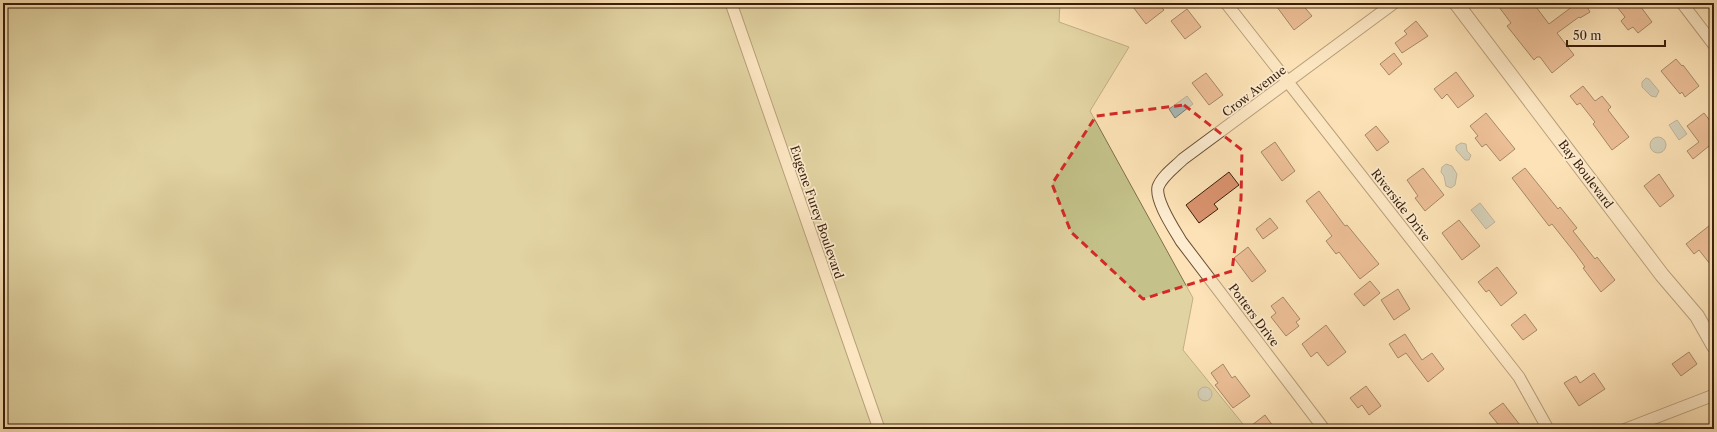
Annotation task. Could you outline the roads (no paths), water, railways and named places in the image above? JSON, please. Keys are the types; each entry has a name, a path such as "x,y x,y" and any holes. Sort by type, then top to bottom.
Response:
{"street":[{"name":"Eugene Furey Boulevard","path":"730,3 879,429"},
{"name":"Riverside Drive","path":"1226,3 1518,377 1548,429"},
{"name":"Crow Avenue","path":"1166,215 1158,194 1158,187 1163,179 1183,159 1394,3"},
{"name":"Bay Boulevard","path":"1456,3 1662,275 1697,316 1714,346"},
{"path":"1682,3 1714,45"},
{"name":"Potters Drive","path":"1166,215 1181,241 1324,429"},
{"path":"1626,429 1714,395"}]}
